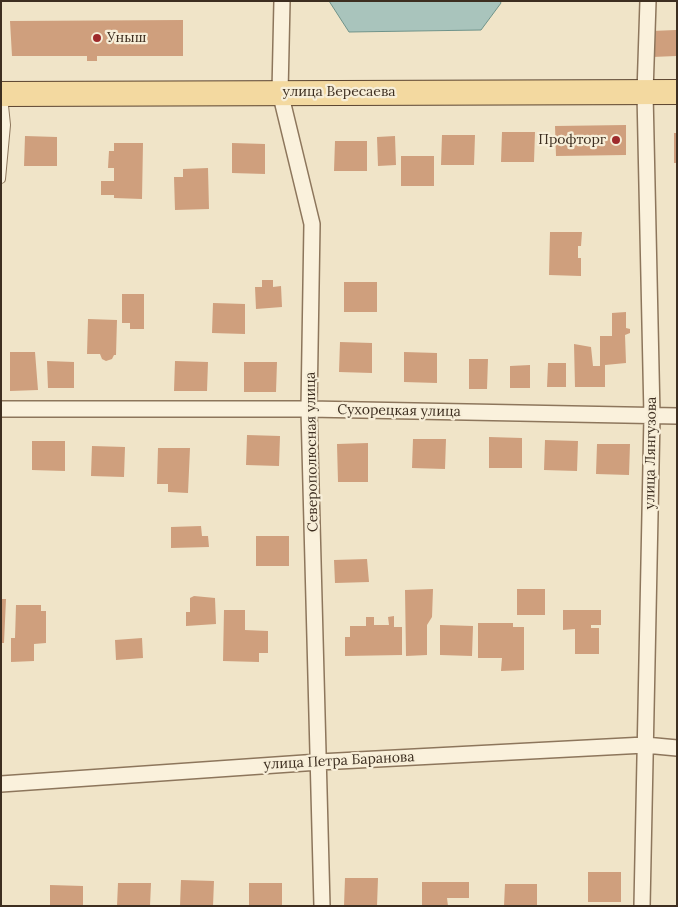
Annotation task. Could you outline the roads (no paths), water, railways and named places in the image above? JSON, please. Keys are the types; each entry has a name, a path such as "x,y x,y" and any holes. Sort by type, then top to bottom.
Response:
{"main road":[{"name":"улица Вересаева","path":"2,94 677,92"}],"street":[{"name":"Северополюсная улица","path":"282,1 280,92 312,224 310,410 322,906"},
{"name":"улица Лянгузова","path":"642,906 652,416 645,93 648,1"},
{"name":"Сухорецкая улица","path":"1,409 310,410 677,416"},
{"name":"улица Петра Баранова","path":"1,784 319,762 645,745 677,748"}],"lane":[{"path":"1,179 6,126 2,94"}],"water":[{"path":"329,1 500,1 501,3 481,30 349,32"}],"place":[{"name":"Уныш","path":"97,38"},
{"name":"Профторг","path":"616,140"}]}
